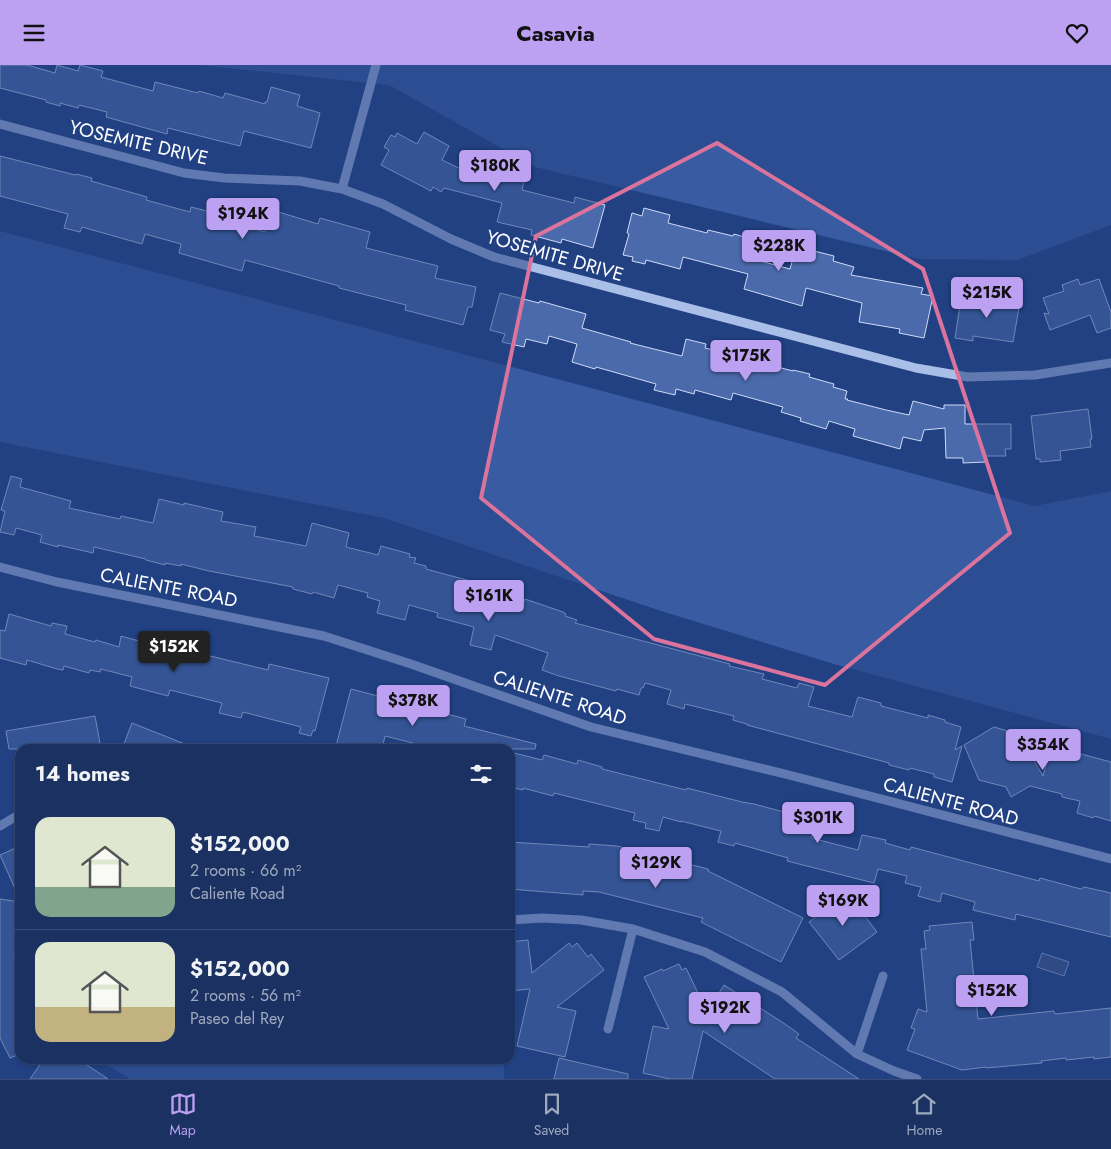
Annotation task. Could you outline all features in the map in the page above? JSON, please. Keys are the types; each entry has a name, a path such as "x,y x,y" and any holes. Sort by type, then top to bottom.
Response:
{"street":[{"path":"342,189 376,65"},
{"name":"YOSEMITE DRIVE","path":"0,124 184,173 300,181 342,189 383,203 451,239 494,257 916,369 968,377 1035,375 1111,363"},
{"name":"CALIENTE ROAD","path":"0,567 57,581 324,636 411,664 591,727 1111,859"},
{"path":"0,826 15,817"},
{"path":"515,920 542,918 581,920 633,929 705,952 782,992 857,1054 917,1079"},
{"path":"608,1029 633,929"},
{"path":"857,1054 883,976"}],"highlighted area":[{"path":"717,143 923,269 1010,533 825,685 654,639 481,498 536,236"}],"shaded area":[{"path":"199,65 1111,65 1111,225 1017,260 919,259 535,167 389,85"},
{"path":"0,231 1035,506 1111,491 1111,739 834,664 661,611 384,518 0,442"},
{"path":"1042,953 1069,962 1064,976 1037,967"},
{"path":"105,1064 504,1064 504,1079 130,1079"}],"building":[{"path":"0,65 27,65 55,73 57,65 78,71 80,65 103,71 101,77 153,91 155,82 223,98 225,93 265,104 271,87 300,95 297,106 320,113 311,148 244,131 240,146 168,128 167,134 106,117 107,112 79,105 78,108 60,103 60,106 46,102 46,100 0,88"},
{"path":"424,132 449,146 442,160 467,172 469,165 490,170 492,165 511,170 510,175 525,178 522,190 574,203 575,197 605,205 593,248 562,239 561,243 531,235 532,230 497,222 502,203 444,188 441,192 433,187 431,191 381,165 389,150 384,147 391,135 395,137 397,133 417,144"},
{"path":"0,156 92,178 91,181 147,197 146,200 190,212 191,207 218,214 217,219 265,232 272,210 318,224 320,218 370,232 366,248 438,266 435,278 476,287 472,307 468,307 463,325 405,310 406,305 339,288 339,286 245,260 242,271 179,253 181,244 145,234 142,244 82,227 80,232 64,228 68,214 0,196"},
{"path":"644,208 670,215 668,223 707,233 708,230 733,236 734,234 758,241 753,259 790,269 795,251 812,256 814,251 834,256 833,261 854,267 851,275 923,288 921,294 933,296 924,338 899,333 900,329 859,322 862,303 806,288 802,306 744,289 748,274 683,257 680,269 646,260 645,264 632,261 633,257 623,255 629,234 627,233 632,213 642,216"},
{"path":"1078,279 1080,285 1099,279 1111,312 1111,328 1097,333 1090,315 1050,330 1044,313 1049,314 1043,298 1064,291 1062,285"},
{"path":"500,293 539,303 540,301 586,314 582,328 630,343 682,356 686,339 706,344 705,348 753,360 754,358 767,362 766,364 810,374 809,377 834,384 833,387 847,391 845,399 847,400 886,410 909,415 913,401 944,409 944,405 965,405 965,424 1011,424 1011,449 1005,449 1006,456 985,456 985,462 963,463 963,458 946,458 945,428 924,430 921,441 903,437 900,449 853,436 855,429 829,421 826,429 800,421 801,418 781,412 783,407 733,393 731,400 695,390 694,394 676,389 675,395 654,390 656,384 572,362 577,344 549,336 547,344 526,339 524,347 502,342 505,334 490,330"},
{"path":"984,294 1010,298 1009,307 1019,308 1013,342 973,336 973,341 955,338 961,299 982,303"},
{"path":"1088,409 1092,439 1090,439 1091,447 1060,451 1061,460 1040,462 1040,459 1036,459 1031,416"},
{"path":"11,476 22,479 20,487 71,501 69,508 120,519 121,516 153,523 159,499 223,512 221,521 256,527 254,536 306,546 312,523 349,533 346,547 378,555 381,546 410,554 409,557 416,558 414,563 426,566 426,569 496,588 494,595 524,602 525,599 563,612 566,614 565,616 577,620 575,623 764,674 762,679 797,688 799,683 814,687 808,706 852,717 858,697 881,703 881,706 928,718 928,715 945,720 945,722 961,727 955,750 962,746 952,782 934,777 934,774 889,765 889,763 747,725 733,720 734,716 685,704 684,709 667,704 671,690 645,683 639,695 559,676 542,670 548,653 495,635 491,650 470,645 474,627 437,617 438,613 409,605 405,620 377,613 380,601 367,597 368,593 338,585 334,598 293,589 293,587 181,564 181,566 165,563 165,565 94,547 93,553 58,545 58,547 40,542 42,535 16,528 14,535 0,532 5,511 1,510"},
{"path":"9,614 51,626 52,623 67,626 65,634 119,647 121,636 200,658 202,654 268,670 269,664 329,678 315,731 313,730 311,736 299,733 301,727 243,712 241,718 219,713 222,703 170,690 168,696 130,686 132,677 101,669 100,672 90,670 89,673 64,666 63,670 27,660 26,665 0,658 0,630 5,631"},
{"path":"351,689 466,719 464,726 536,744 535,749 515,749 515,744 413,744 385,736 383,744 337,744"},
{"path":"95,716 100,744 15,744 15,749 9,749 6,731"},
{"path":"132,723 185,744 124,744"},
{"path":"994,727 1018,734 1043,776 1051,746 1111,762 1111,821 1077,813 1080,801 1062,797 1062,794 1030,786 1011,797 1006,787 979,780 964,745"},
{"path":"515,753 542,760 544,755 577,764 578,760 602,767 602,769 795,815 791,829 812,834 811,838 858,850 862,835 886,840 885,843 910,850 911,847 1039,881 1040,878 1081,889 1084,887 1111,893 1111,937 1016,914 1015,920 973,910 975,902 942,893 940,902 918,896 921,887 905,883 907,876 878,869 874,883 787,861 788,858 735,843 734,846 718,842 721,831 663,817 659,831 645,828 646,823 633,820 635,813 554,793 553,796 523,788 523,790 515,788"},
{"path":"515,842 589,847 589,844 617,846 708,869 708,871 803,918 781,962 701,922 703,918 599,892 583,891 583,895 515,889"},
{"path":"15,848 15,889 0,855"},
{"path":"847,893 877,932 839,960 809,922"},
{"path":"0,899 15,901 15,1056 10,1058 0,1038"},
{"path":"972,922 974,940 970,940 978,1019 1054,1011 1055,1014 1111,1008 1111,1057 1066,1060 1066,1058 1041,1061 1042,1063 962,1070 907,1050 915,1029 911,1028 918,1009 927,1012 921,949 926,949 924,931 930,930 929,926"},
{"path":"528,940 532,973 569,943 572,947 577,943 588,957 591,954 604,970 557,1007 576,1011 565,1057 517,1046 530,989 515,990 515,941"},
{"path":"679,964 682,970 686,968 707,1012 724,985 785,1024 799,1034 796,1038 859,1079 775,1079 703,1031 692,1079 670,1079 643,1073 653,1026 669,1029 644,977"},
{"path":"559,1058 628,1074 628,1079 554,1079"},
{"path":"40,1064 86,1064 108,1079 30,1079"}]}
